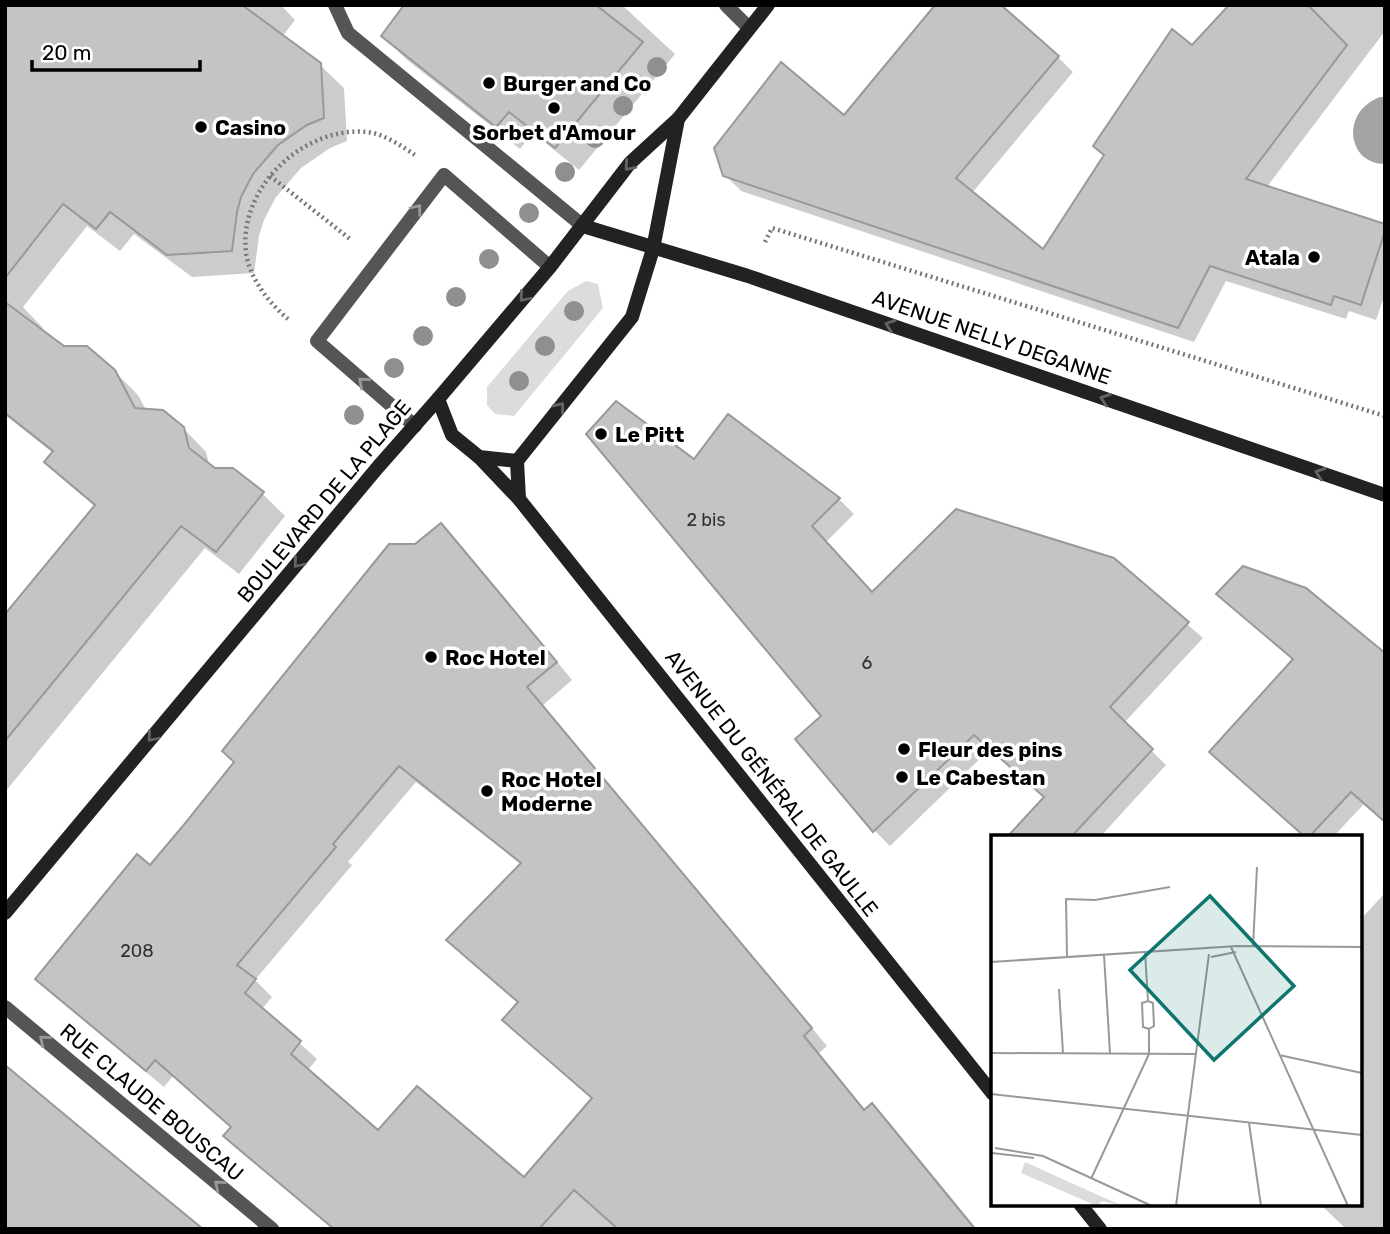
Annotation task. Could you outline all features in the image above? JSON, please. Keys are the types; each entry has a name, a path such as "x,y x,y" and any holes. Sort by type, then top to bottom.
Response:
{"main road":[{"name":"BOULEVARD DE LA PLAGE","path":"5,913 360,488 439,400 550,267 630,163 678,119 768,5"},
{"name":"BOULEVARD DE LA PLAGE","path":"517,461 632,317 653,248 678,119"},
{"name":"AVENUE NELLY DEGANNE","path":"583,226 695,258 1385,495"},
{"name":"AVENUE DU GÉNÉRAL DE GAULLE","path":"439,400 452,435 479,457 519,499 991,1091"},
{"path":"479,457 517,461 519,499"},
{"path":"1082,1206 1100,1229"}],"street":[{"path":"335,5 348,33 583,226"},
{"path":"726,5 749,28"},
{"path":"415,426 317,341 444,175 550,267"},
{"name":"RUE CLAUDE BOUSCAU","path":"5,1007 272,1229"}],"path":[{"path":"317,341 277,310 259,287 246,253 249,213 270,176 297,150 334,133 369,131 401,146 444,175"},
{"path":"270,176 378,261"},
{"path":"748,276 772,228 1385,416"}],"shaded area":[{"path":"1385,97 1385,164 1372,162 1363,156 1356,147 1353,136 1359,114 1367,104"},
{"path":"586,281 598,284 603,308 514,416 495,414 487,405 487,387 568,291"}],"building":[{"path":"5,5 242,5 321,63 324,118 307,125 278,145 253,174 241,197 232,251 167,255 110,212 96,229 63,204 5,278"},
{"path":"404,5 596,5 643,42 555,148 509,112 496,127 381,36"},
{"path":"935,5 1001,5 1059,56 956,178 1043,249 1104,155 1093,146 1172,29 1192,45 1229,5 1308,5 1347,45 1246,179 1385,224 1361,305 1334,296 1331,305 1210,266 1178,328 723,176 714,148 781,62 844,115"},
{"path":"5,302 64,346 87,346 115,370 135,408 163,410 184,427 189,448 215,468 233,468 264,492 216,552 181,526 5,741 5,614 95,505 44,462 53,451 5,413"},
{"path":"616,401 694,459 728,414 840,498 812,526 872,592 956,509 1114,558 1189,622 1110,707 1153,749 1073,835 1009,835 1044,797 974,735 873,832 795,739 821,716 586,434"},
{"path":"441,523 557,662 527,687 812,1028 804,1036 864,1110 872,1103 975,1229 618,1229 574,1190 539,1229 334,1229 223,1136 231,1127 155,1060 146,1071 35,979 137,854 150,865 182,827 234,762 222,751 389,544 415,544","holes":["399,766 521,863 446,940 518,1002 502,1020 592,1098 524,1177 417,1086 378,1130 291,1054 301,1041 245,993 256,979 237,965 336,847 333,844"]},
{"path":"1243,566 1306,588 1385,653 1385,822 1351,792 1311,835 1303,835 1209,752 1293,659 1216,594"},
{"path":"5,1065 136,1174 203,1229 5,1229"}],"place":[{"name":"Burger and Co","path":"489,83"},
{"name":"Sorbet d'Amour","path":"554,108"},
{"name":"Casino","path":"201,127"},
{"name":"Atala","path":"1314,257"},
{"name":"Le Pitt","path":"601,434"},
{"name":"Roc Hotel","path":"431,657"},
{"name":"Fleur des pins","path":"904,749"},
{"name":"Le Cabestan","path":"902,777"},
{"name":"Roc Hotel Moderne","path":"487,791"}]}
